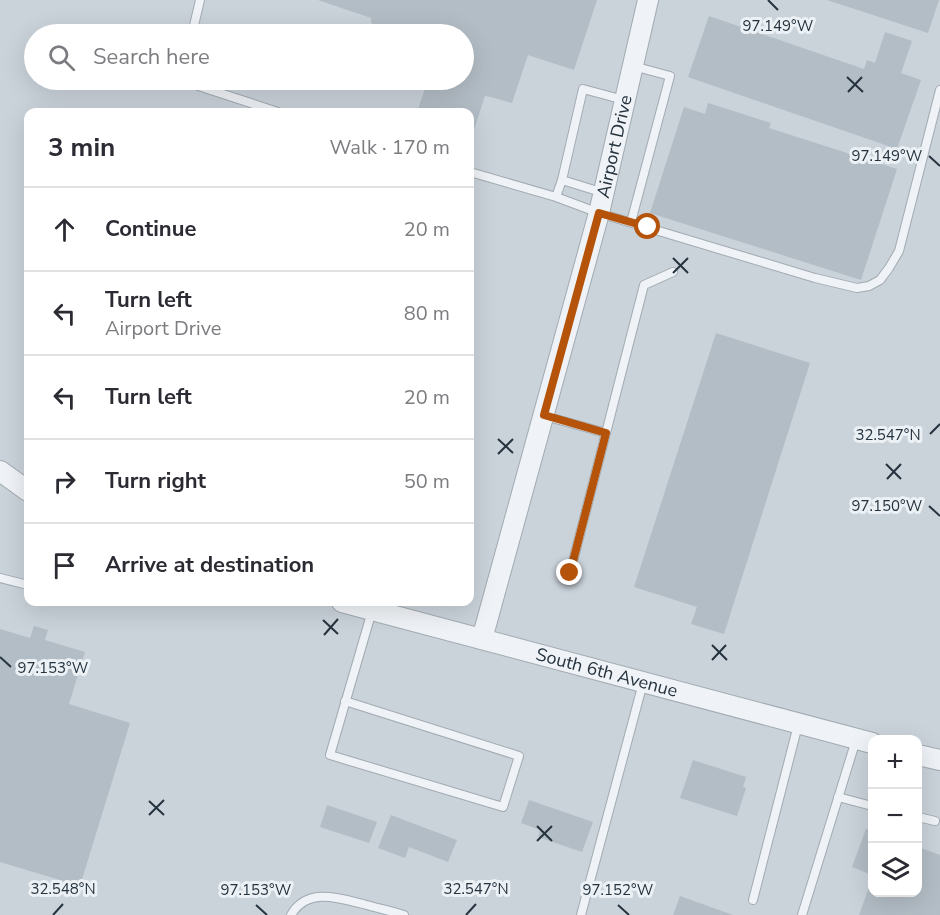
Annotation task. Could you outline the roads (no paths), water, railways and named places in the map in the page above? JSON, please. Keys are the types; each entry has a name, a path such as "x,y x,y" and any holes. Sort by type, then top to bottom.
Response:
{"street":[{"name":"Airport Drive","path":"482,639 599,213 648,0"},
{"path":"0,471 24,488"},
{"name":"South 6th Avenue","path":"357,606 865,741"},
{"path":"922,755 940,760"}],"lane":[{"path":"194,24 200,0"},
{"path":"631,222 670,76 633,66"},
{"path":"556,197 584,88 625,100"},
{"path":"208,90 265,108"},
{"path":"474,173 815,278 857,288 869,286 880,280 899,251 940,90"},
{"path":"562,180 604,193"},
{"path":"570,573 644,285 673,272"},
{"path":"544,415 606,433"},
{"path":"0,578 24,584"},
{"path":"345,701 519,756 503,807 330,755 345,701 372,610"},
{"path":"581,915 643,682"},
{"path":"753,900 798,723"},
{"path":"802,915 838,797 865,741"},
{"path":"838,797 868,805"},
{"path":"922,818 934,821"},
{"path":"291,915 303,903 318,897 331,896 404,915"}]}
